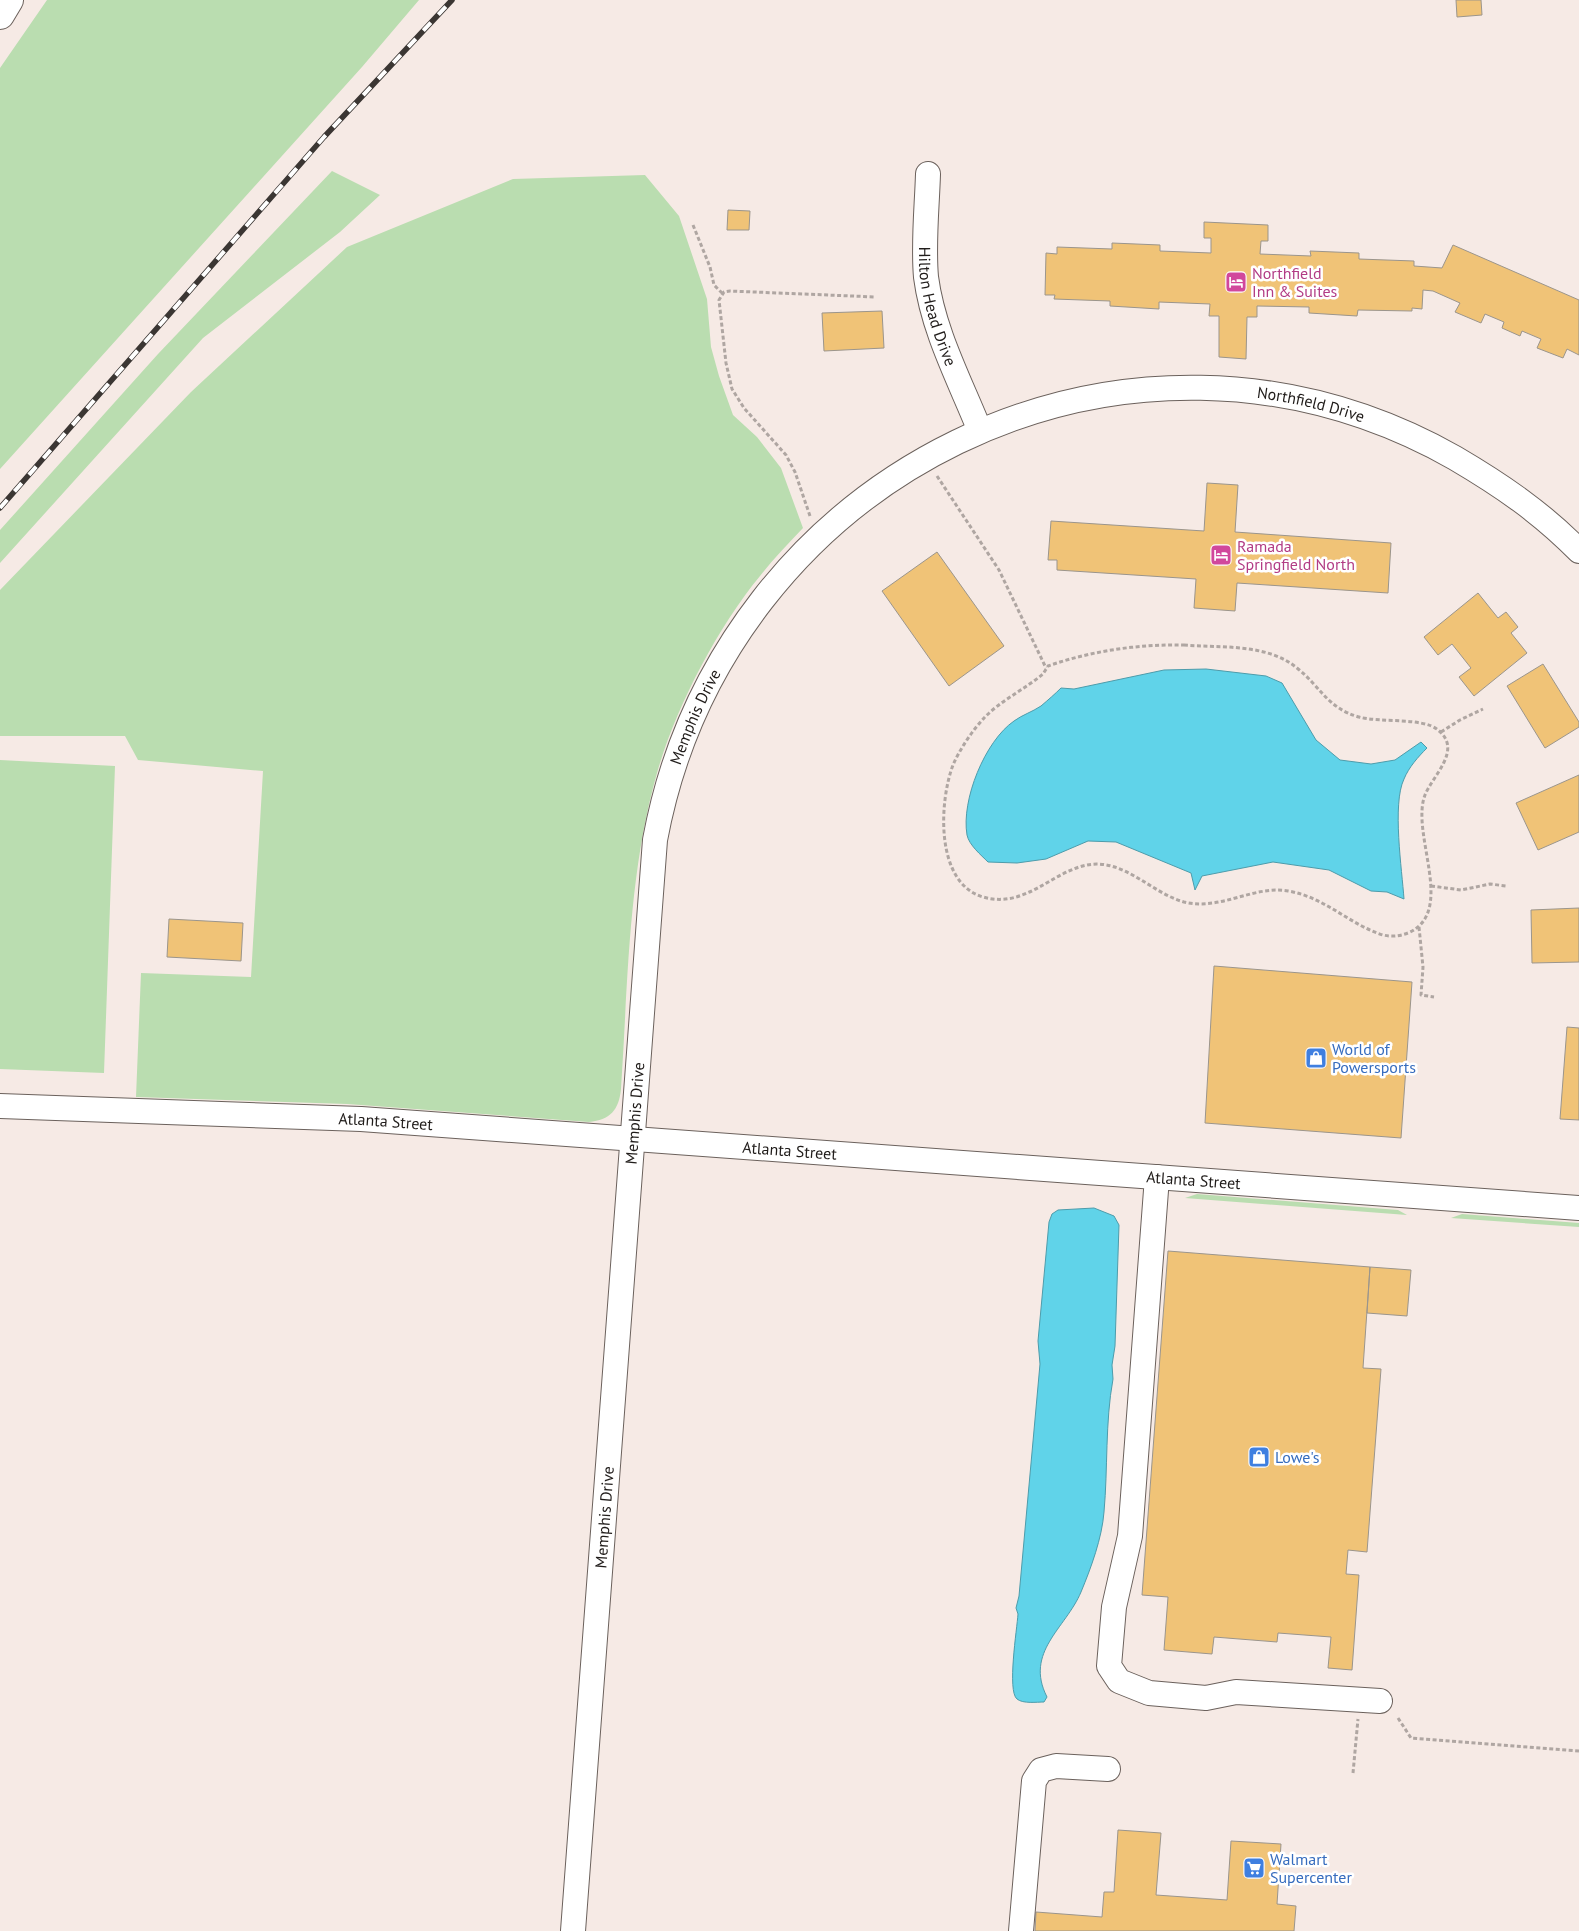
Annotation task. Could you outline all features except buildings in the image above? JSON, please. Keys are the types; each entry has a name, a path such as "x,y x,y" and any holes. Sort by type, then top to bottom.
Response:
{"highway":[{"path":"0,15 9,0"}],"street":[{"name":"Hilton Head Drive","path":"928,174 926,251 930,299 939,333 980,431"},
{"name":"Northfield Drive","path":"980,431 1068,402 1119,393 1204,388 1258,393 1303,400 1332,406 1380,422 1429,444 1522,499 1579,551"},
{"name":"Memphis Drive","path":"573,1931 655,840 662,802 696,708 715,670 753,610 785,570 848,511 884,483 922,460 980,431"},
{"name":"Atlanta Street","path":"0,1106 362,1119 1579,1208"},
{"path":"1157,1178 1130,1536 1114,1607 1109,1666 1119,1681 1149,1694 1206,1698 1236,1692 1380,1701"},
{"path":"1021,1931 1034,1781 1041,1770 1056,1766 1108,1769"}],"path":[{"path":"693,226 710,267 714,286 723,294"},
{"path":"810,516 795,472 786,455 744,408 732,389 720,324 719,300 723,294 730,291 876,297"},
{"path":"934,471 999,570 1046,669"},
{"path":"1150,646 1255,650 1274,654 1295,665 1321,694 1346,713 1373,720 1421,724 1435,727 1441,732 1445,739 1447,757 1444,765 1430,783 1421,810 1431,886 1428,915 1419,926 1396,936 1380,934 1310,897 1281,890 1212,905 1192,903 1172,898 1120,869 1095,864 1073,869 1038,889 1013,898 999,900 984,898 967,890 953,870 945,841 946,794 954,765 984,718 1044,674 1048,666 1065,660 1150,646"},
{"path":"1441,732 1460,720 1483,710"},
{"path":"1431,886 1461,890 1476,889 1490,884 1506,886"},
{"path":"1419,926 1424,967 1421,995 1434,997"},
{"path":"1354,1773 1358,1718"},
{"path":"1398,1718 1411,1738 1579,1750"}],"green space":[{"path":"47,0 419,0 362,67 0,469 0,68"},
{"path":"332,171 380,195 340,232 203,338 0,563 0,530 158,354"},
{"path":"645,175 679,216 707,299 711,347 733,415 757,437 781,468 803,528 765,570 728,620 713,644 686,696 665,748 647,812 640,851 631,930 621,1089 616,1108 603,1119 589,1122 347,1104 136,1097 141,973 251,977 263,771 138,760 125,736 0,736 0,590 191,392 347,247 513,179"},
{"path":"0,760 115,766 104,1073 0,1069"},
{"path":"1197,1194 1398,1210 1407,1215 1185,1198"},
{"path":"1462,1214 1579,1223 1579,1227 1451,1218"}],"water":[{"path":"1206,669 1266,676 1282,683 1316,740 1340,760 1371,764 1395,760 1421,742 1427,748 1408,770 1400,790 1398,820 1404,899 1387,892 1371,891 1329,870 1273,862 1202,876 1195,890 1191,873 1116,842 1088,841 1046,859 1017,863 988,862 973,846 968,839 966,821 968,805 977,772 994,742 1003,730 1014,721 1041,706 1061,688 1074,689 1164,670"},
{"path":"1094,1208 1114,1216 1119,1225 1115,1346 1112,1365 1113,1379 1110,1396 1103,1522 1096,1553 1081,1592 1044,1653 1040,1667 1041,1681 1047,1697 1044,1702 1026,1702 1017,1699 1014,1694 1013,1673 1018,1614 1016,1608 1019,1596 1040,1364 1038,1341 1049,1222 1052,1214 1058,1210"}],"railway":[{"path":"0,508 324,137 452,0"}],"place":[{"name":"Northfield Inn & Suites","path":"1236,282"},
{"name":"Ramada Springfield North","path":"1221,555"},
{"name":"World of Powersports","path":"1316,1058"},
{"name":"Lowe's","path":"1259,1457"},
{"name":"Walmart Supercenter","path":"1254,1868"}]}
